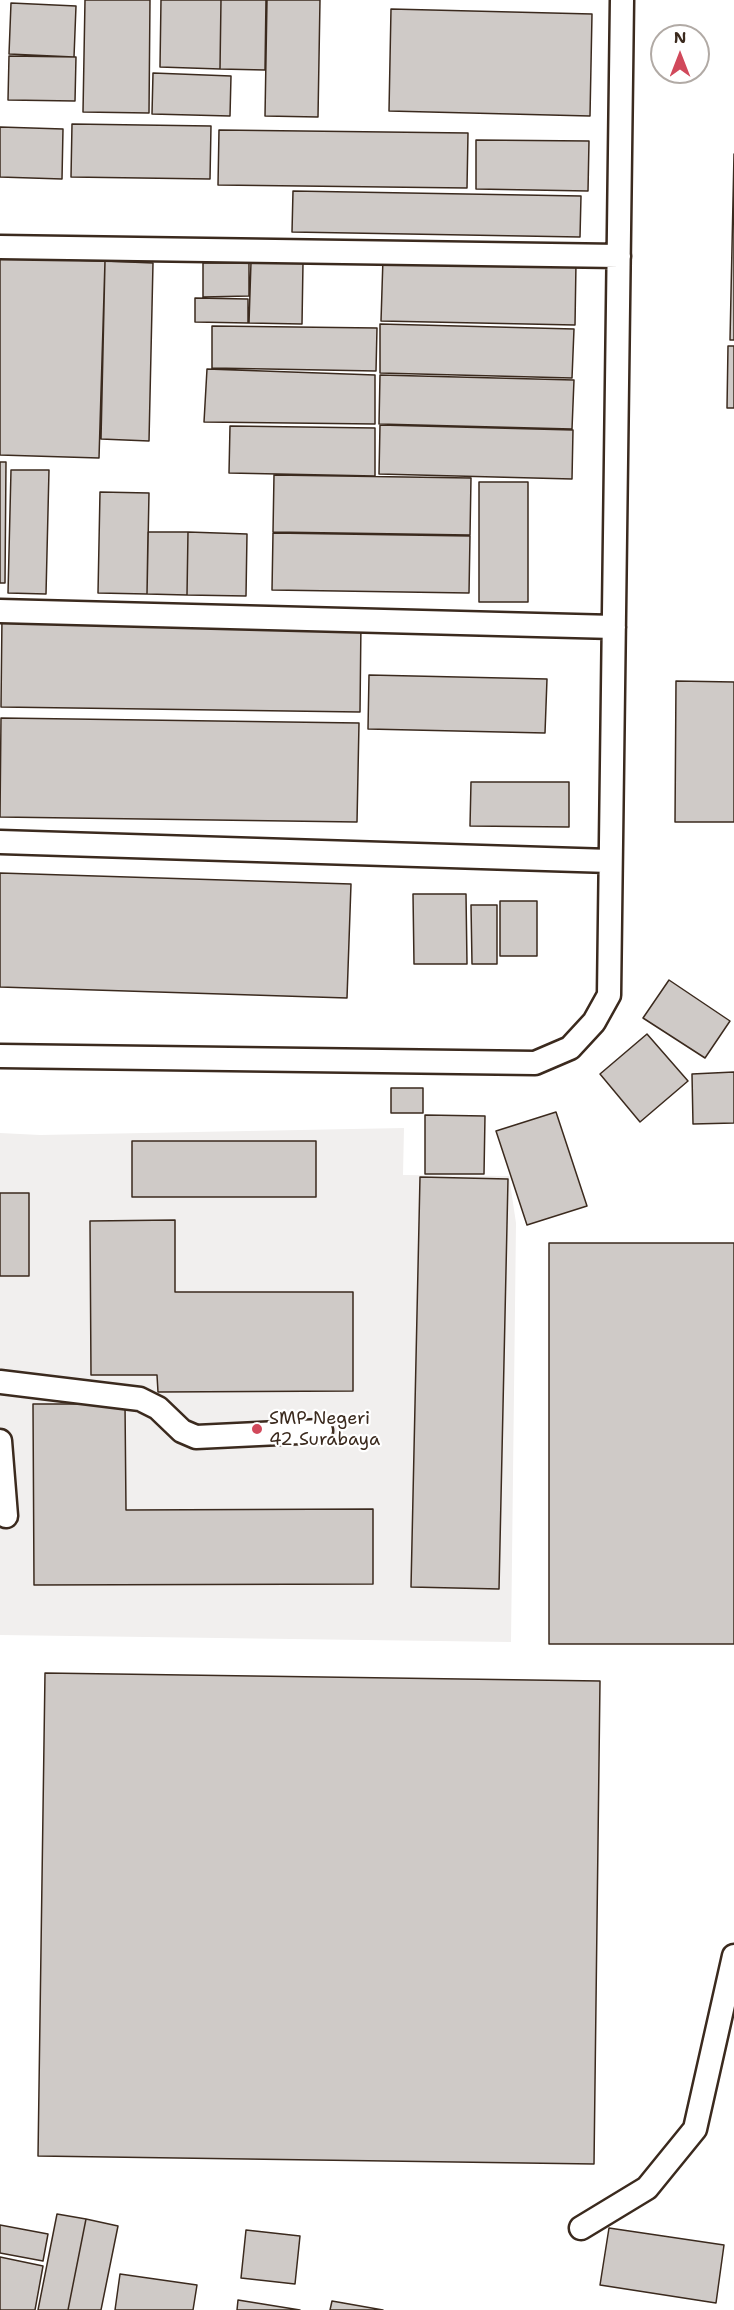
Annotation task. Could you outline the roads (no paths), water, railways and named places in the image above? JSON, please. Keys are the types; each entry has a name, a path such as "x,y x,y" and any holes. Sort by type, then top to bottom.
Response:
{"lane":[{"path":"0,1056 535,1063 570,1048 594,1022 609,995 622,0"},
{"path":"0,247 619,256"},
{"path":"0,611 614,627"},
{"path":"0,842 610,861"},
{"path":"0,1382 140,1399 158,1408 182,1431 196,1437 321,1431"},
{"path":"0,1442 6,1516"},
{"path":"581,2228 647,2188 695,2129 734,1956"}],"place":[{"name":"SMP Negeri 42 Surabaya","path":"257,1429"}]}
